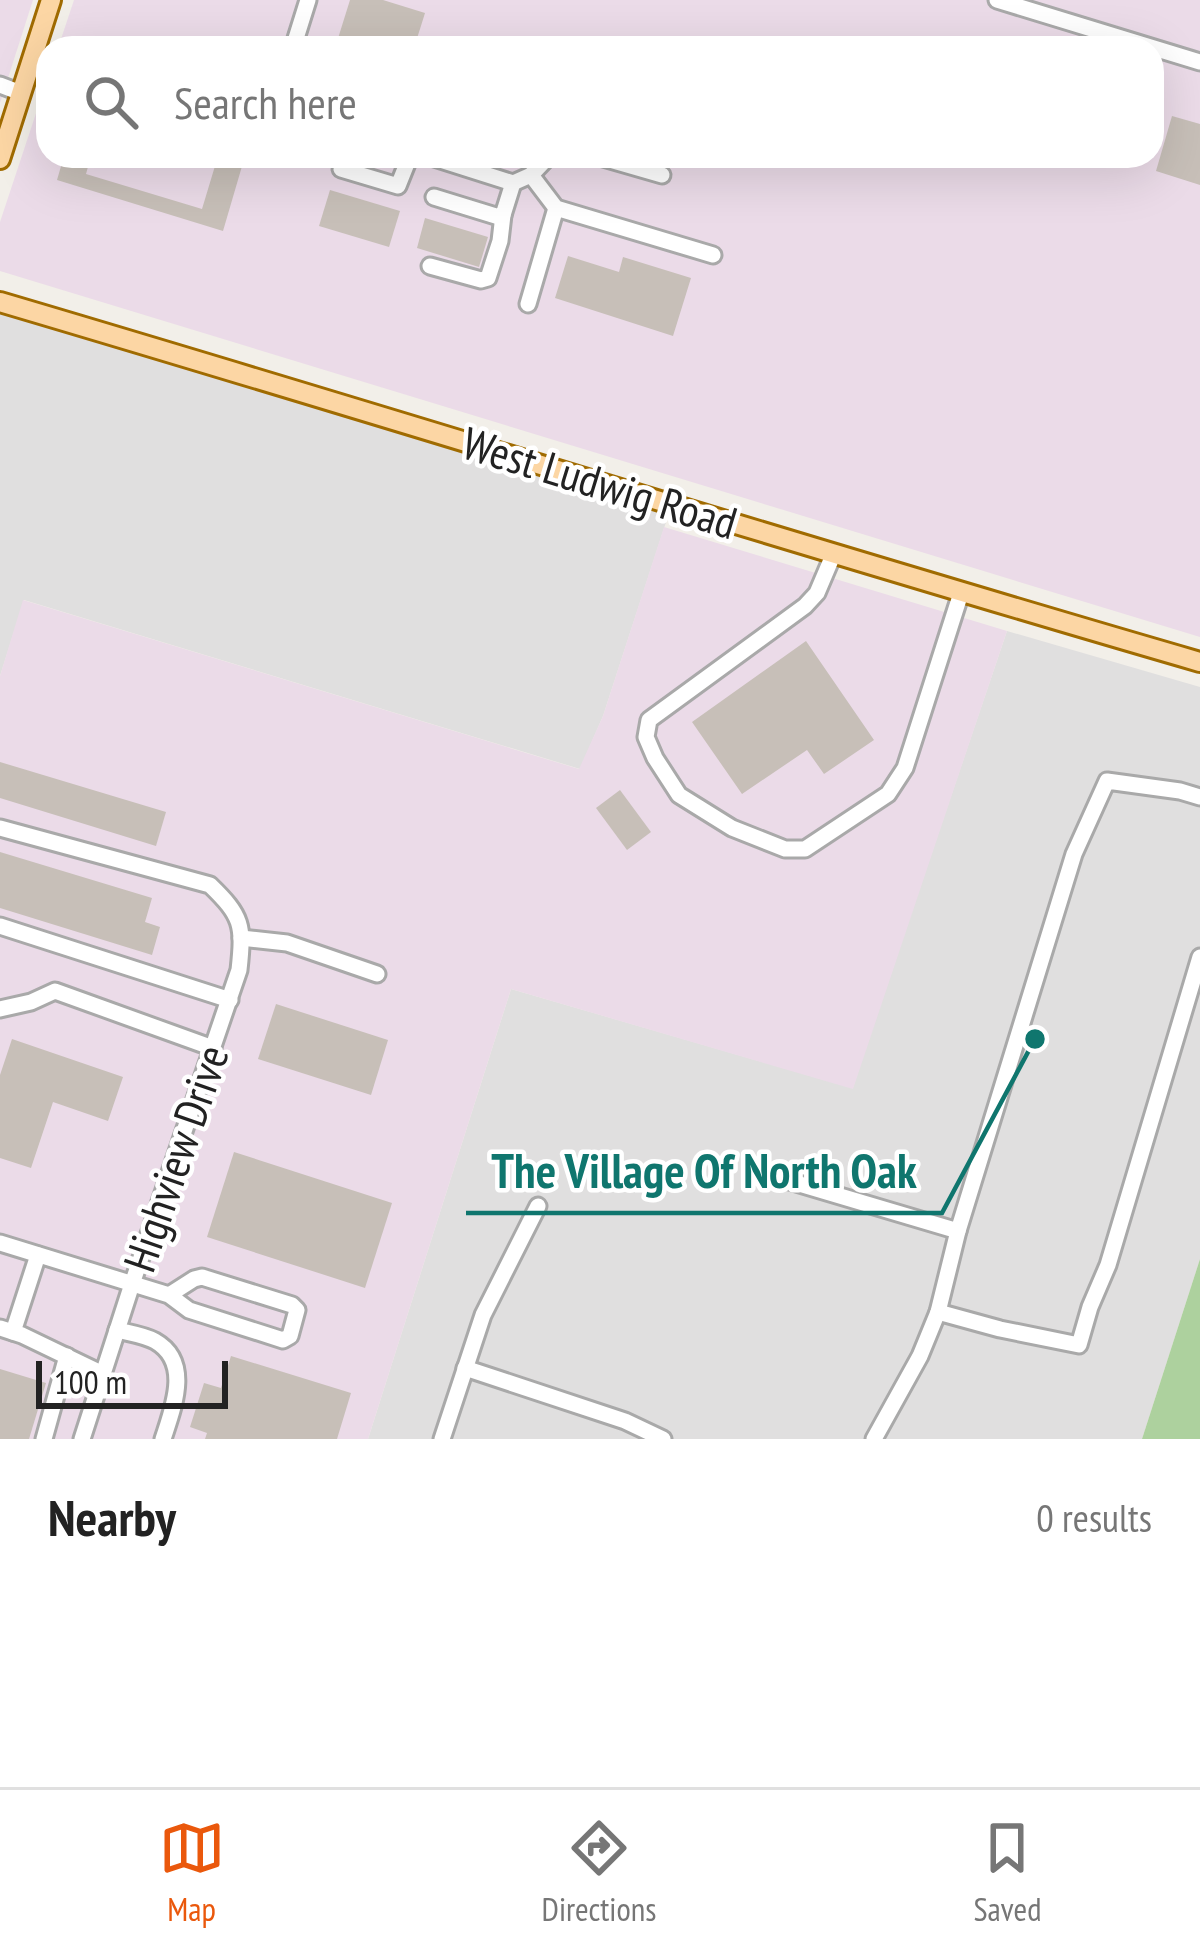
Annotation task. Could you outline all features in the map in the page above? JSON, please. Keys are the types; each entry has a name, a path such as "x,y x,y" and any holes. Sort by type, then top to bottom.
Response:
{"main road":[{"path":"39,36 51,0"},
{"path":"0,159 36,46"},
{"name":"West Ludwig Road","path":"0,302 1200,662"}],"street":[{"path":"297,36 308,0"},
{"path":"997,0 1115,36"},
{"path":"1164,51 1200,62"},
{"path":"0,85 21,92"},
{"path":"340,169 398,186 405,168"},
{"path":"466,168 513,183 537,168"},
{"path":"638,168 662,175"},
{"path":"531,175 556,208 713,255"},
{"path":"430,266 488,278 513,183"},
{"path":"434,197 499,218 503,215"},
{"path":"528,304 556,208"},
{"path":"834,554 817,593 805,606 649,720 646,737 679,795 732,828 785,849 805,849 888,794 905,768 961,592"},
{"path":"874,1439 920,1356 938,1312 958,1231 1074,854 1107,781 1200,797"},
{"path":"0,828 209,885 233,908 241,938 287,943 377,974"},
{"path":"0,926 230,1000"},
{"name":"Highview Drive","path":"82,1439 230,1000 239,970 241,938"},
{"path":"938,1312 1078,1346 1108,1264 1200,957"},
{"path":"0,1009 56,992 213,1048"},
{"path":"769,1175 958,1231"},
{"path":"442,1439 483,1316 538,1206"},
{"path":"0,1244 169,1294 189,1310 283,1340 290,1336 297,1310 202,1277 169,1294"},
{"path":"38,1255 7,1330 103,1374"},
{"path":"117,1330 153,1340 178,1373 163,1439"},
{"path":"44,1439 67,1356"},
{"path":"465,1368 625,1420 662,1439"}],"shaded area":[{"path":"0,0 33,0 0,103"},
{"path":"74,0 1200,0 1200,637 0,271 0,222 36,113 36,168 1164,168 1164,36 62,36"},
{"path":"0,303 668,516 603,716 580,769 24,600 0,676"},
{"path":"664,527 1007,631 853,1089 511,989 368,1439 0,1439 0,676 23,600 579,769 603,716"},
{"path":"1007,631 1200,687 1200,1259 1142,1439 368,1439 511,989 852,1088"}],"green space":[{"path":"1200,1259 1200,1439 1142,1439"}],"building":[{"path":"350,0 383,0 425,13 418,36 339,36"},
{"path":"1172,116 1200,124 1200,185 1156,171 1164,168 1164,144"},
{"path":"60,168 88,168 86,174 202,209 214,168 241,168 223,231 57,180"},
{"path":"330,190 400,211 389,247 319,226"},
{"path":"425,218 488,237 479,267 417,248"},
{"path":"568,256 619,272 623,257 691,278 673,336 555,298"},
{"path":"806,641 874,740 824,774 807,750 742,794 692,722"},
{"path":"0,762 166,812 156,846 0,798"},
{"path":"620,790 651,832 627,850 596,808"},
{"path":"0,852 152,898 145,922 160,927 152,955 0,908"},
{"path":"276,1004 388,1040 371,1095 258,1059"},
{"path":"12,1039 123,1077 108,1121 53,1102 31,1168 0,1158 0,1075"},
{"path":"234,1152 392,1203 365,1288 207,1237"},
{"path":"231,1356 351,1393 337,1439 205,1439 207,1433 190,1427 204,1383 221,1388"},
{"path":"0,1369 46,1383 29,1439 0,1439"}],"place":[{"name":"The Village Of North Oak","path":"1035,1039"}]}
